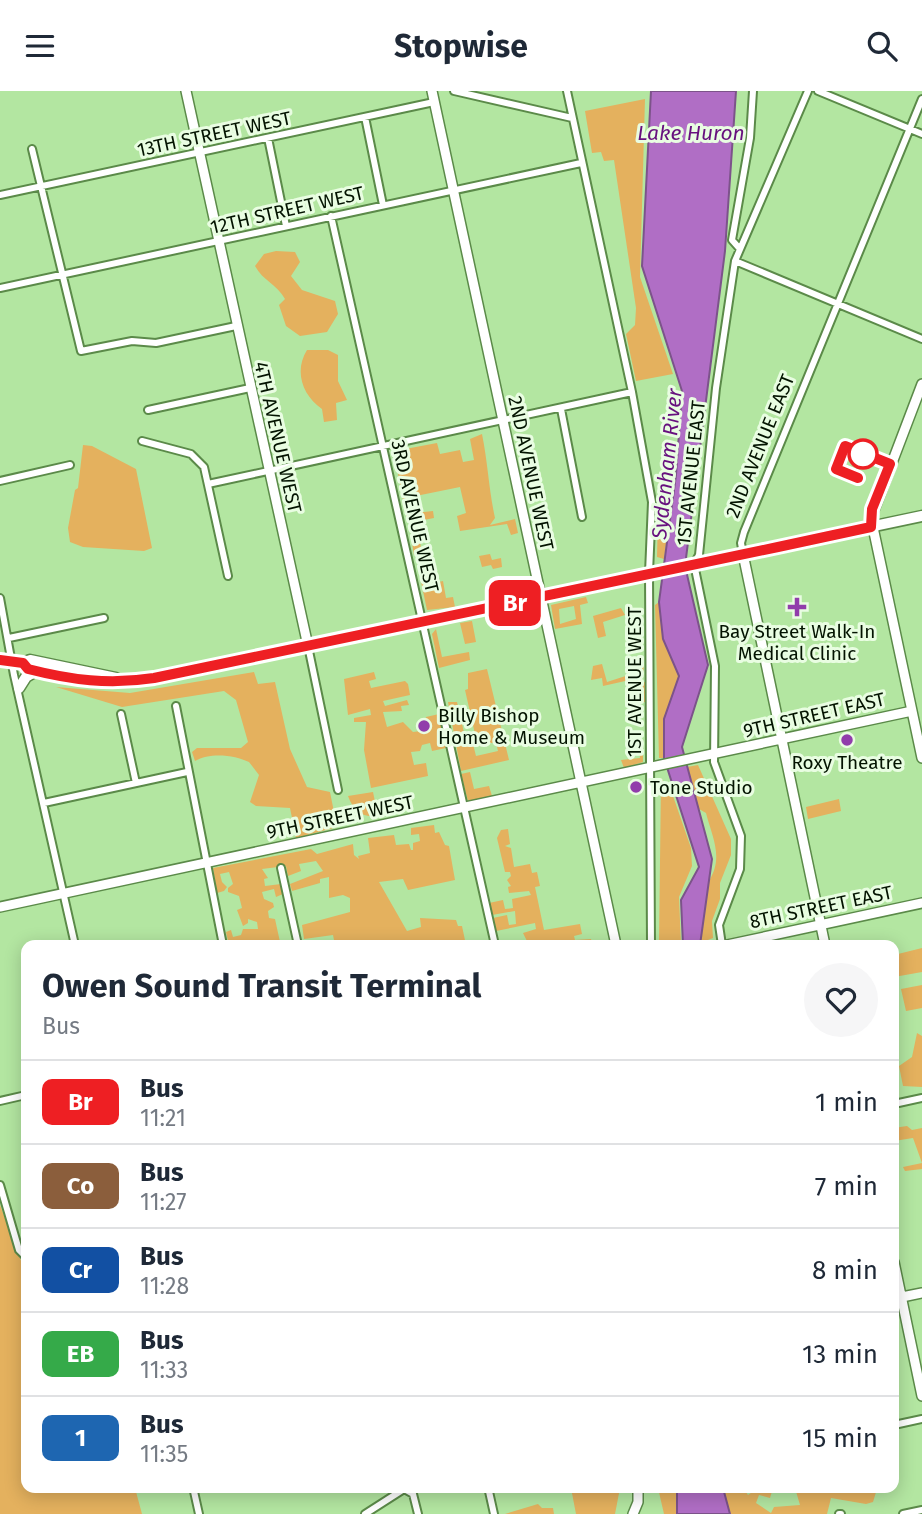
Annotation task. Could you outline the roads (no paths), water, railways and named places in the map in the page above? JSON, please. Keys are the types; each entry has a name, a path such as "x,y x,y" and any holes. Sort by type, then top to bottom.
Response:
{"main road":[{"path":"18,662 36,671 88,682 115,684 154,678 922,516"},
{"path":"0,660 30,660 128,680"},
{"path":"19,688 26,677 36,671"}],"street":[{"name":"4TH AVENUE WEST","path":"186,91 338,790"},
{"name":"2ND AVENUE WEST","path":"432,91 614,940"},
{"path":"454,91 572,118"},
{"name":"1ST AVENUE WEST","path":"566,91 632,392 652,502 654,767 651,940"},
{"path":"740,249 732,240 750,138 753,91"},
{"name":"1ST AVENUE EAST","path":"723,940 720,920 743,855 741,836 720,786 713,756 715,666 689,565 699,555 716,389 735,261 808,91"},
{"path":"818,91 922,134"},
{"name":"2ND AVENUE EAST","path":"824,940 741,544 922,99"},
{"name":"13TH STREET WEST","path":"0,195 434,102"},
{"path":"365,117 383,205"},
{"path":"268,138 286,226"},
{"path":"33,149 80,351 132,341 156,343 236,326"},
{"name":"12TH STREET WEST","path":"0,288 581,163"},
{"name":"3RD AVENUE WEST","path":"331,216 494,940"},
{"path":"735,261 922,339"},
{"path":"922,384 872,509 871,527 922,758"},
{"path":"148,410 250,389"},
{"path":"208,484 632,392"},
{"path":"561,409 582,517"},
{"path":"142,440 191,454 204,467 228,576"},
{"path":"0,481 70,465"},
{"path":"0,598 9,638 18,662 14,675 74,940"},
{"path":"9,638 104,618"},
{"path":"176,706 222,940"},
{"name":"9TH STREET EAST","path":"687,761 922,709"},
{"path":"121,714 136,782"},
{"name":"9TH STREET WEST","path":"0,907 687,761"},
{"path":"44,803 187,772"},
{"path":"281,868 297,940"},
{"name":"8TH STREET EAST","path":"748,940 922,903"},
{"path":"0,1101 21,1096"},
{"path":"899,1103 922,1098"},
{"path":"0,1185 21,1252"},
{"path":"899,1284 922,1396"},
{"path":"899,1302 902,1297 922,1293"},
{"path":"899,1424 922,1419"},
{"path":"194,1493 199,1514"},
{"path":"365,1514 395,1493"},
{"path":"411,1493 418,1514"},
{"path":"489,1493 494,1514"},
{"path":"638,1493 641,1514"},
{"path":"633,1514 638,1503"},
{"path":"903,1514 922,1510"}],"water":[{"name":"Lake Huron","path":"651,91 736,91 725,251 685,566 708,665 682,747 712,859 701,940 683,940 681,900 699,867 664,758 664,719 679,676 663,639 659,602 676,475 682,391 642,266"},
{"path":"677,1493 724,1493 730,1514 677,1514"}],"place":[{"name":"Bay Street Walk-In Medical Clinic","path":"797,607"},
{"name":"Billy Bishop Home & Museum","path":"424,726"},
{"name":"Roxy Theatre","path":"847,740"},
{"name":"Tone Studio","path":"636,787"}],"water label":[{"name":"Sydenham River","path":"667,464"}]}
